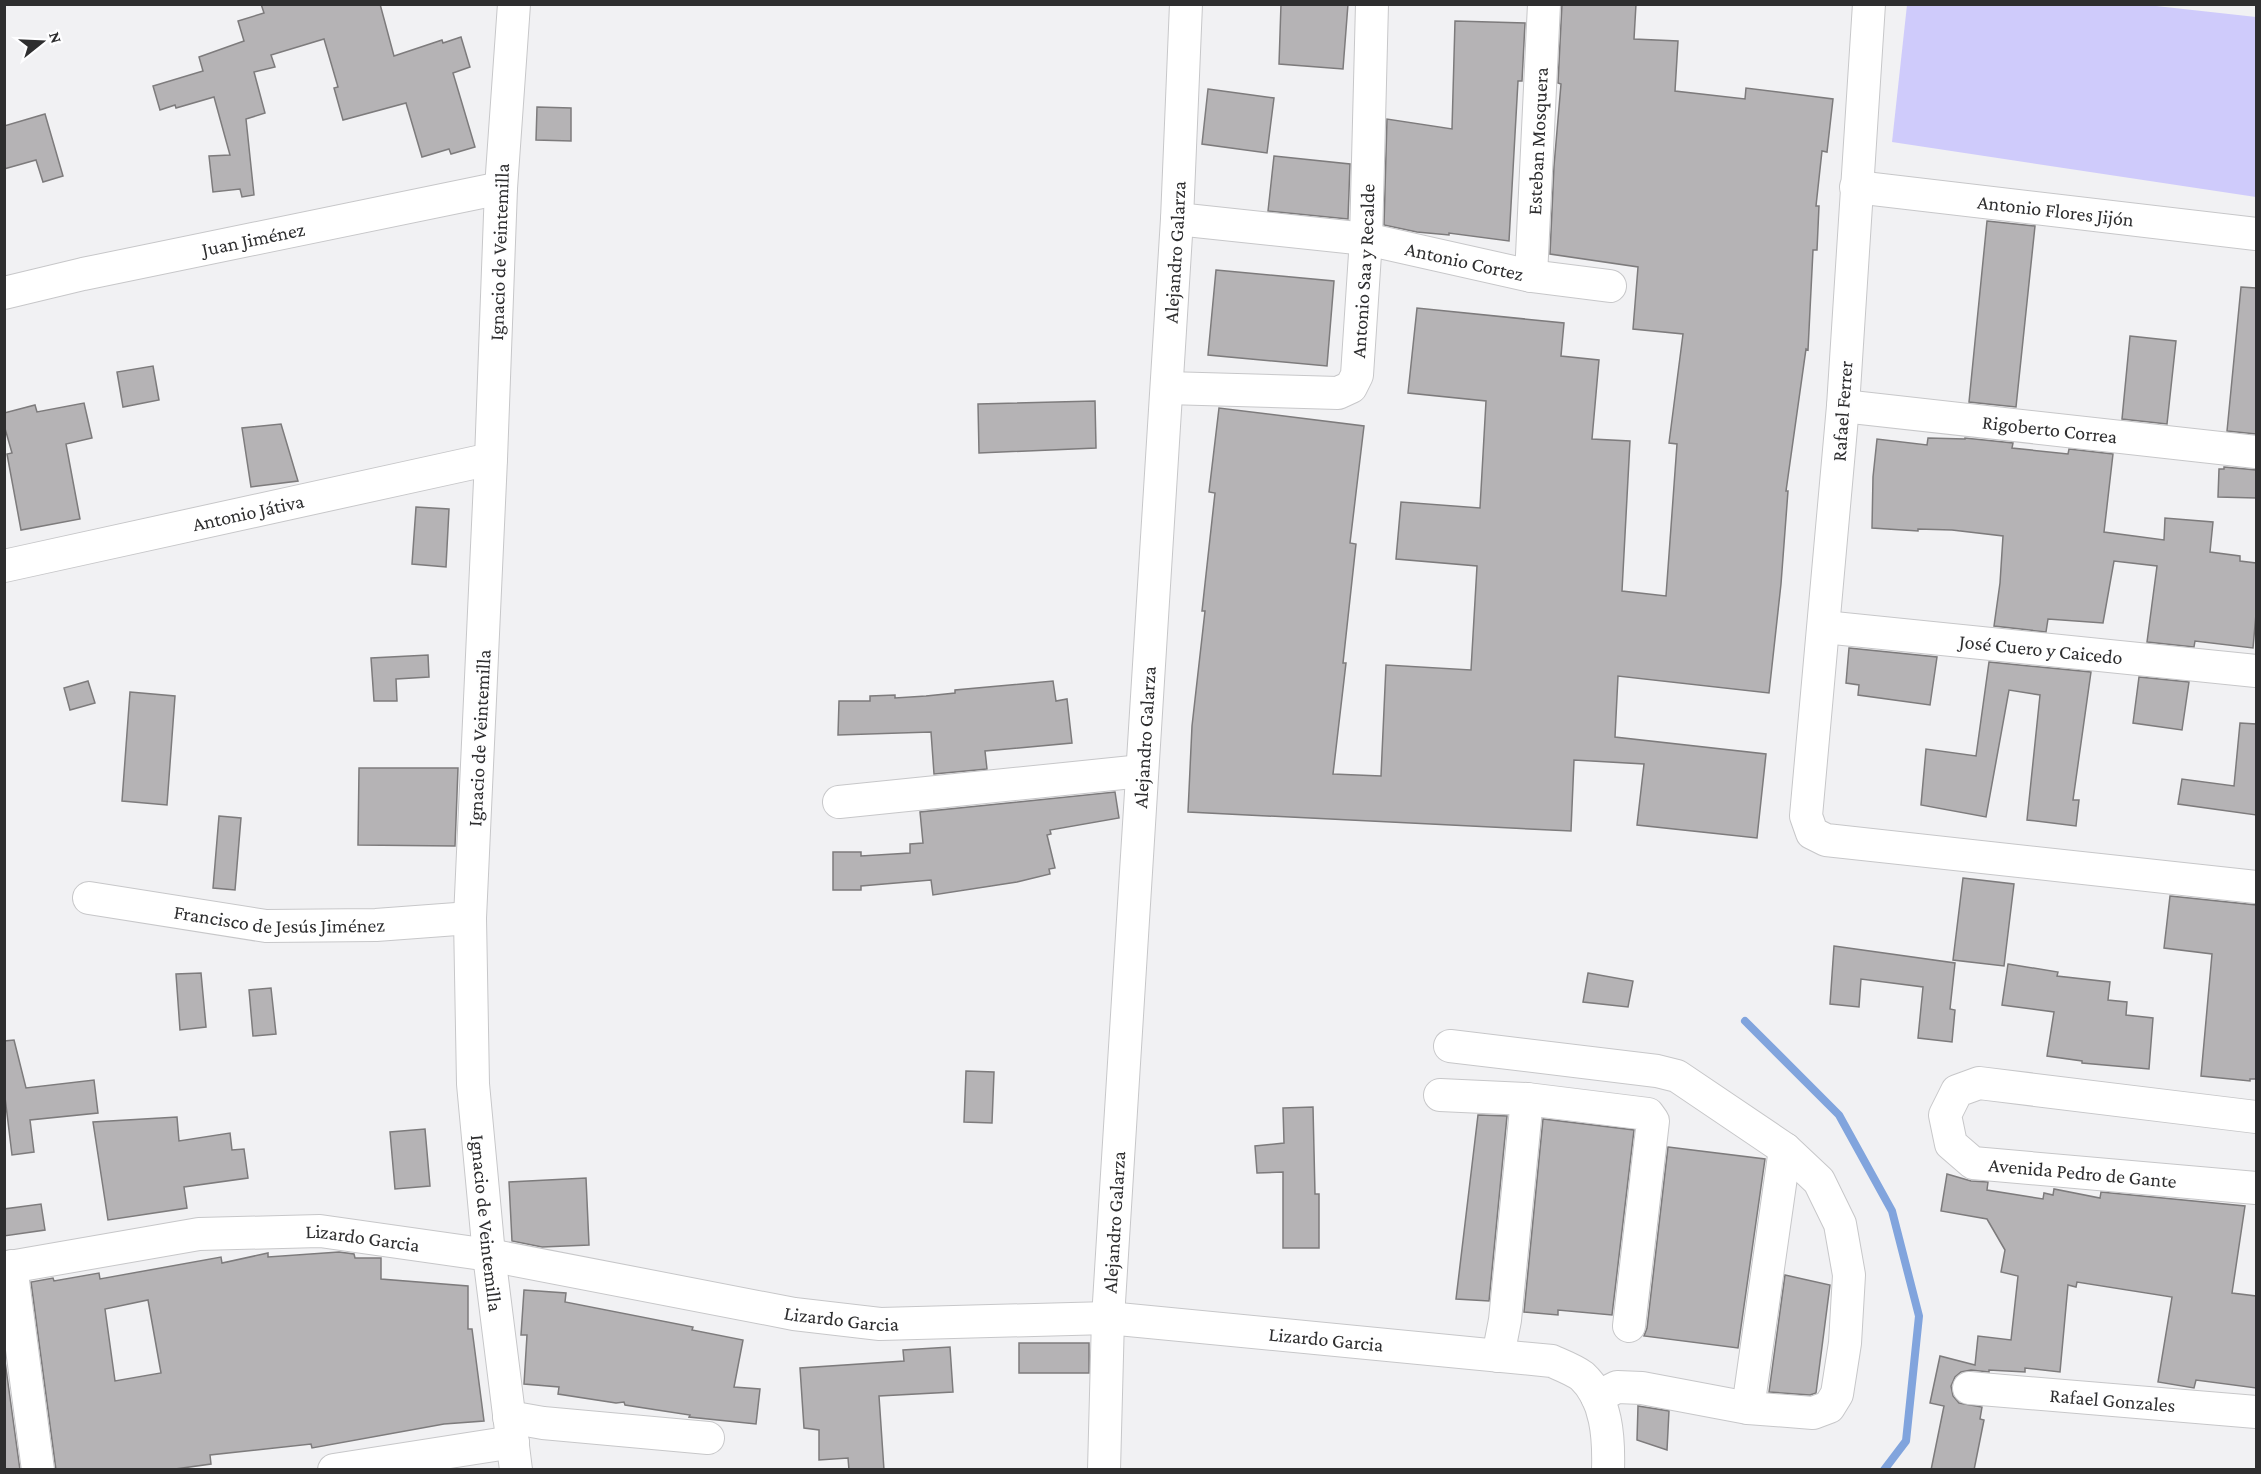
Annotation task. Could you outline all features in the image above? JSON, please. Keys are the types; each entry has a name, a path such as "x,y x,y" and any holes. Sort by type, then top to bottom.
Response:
{"street":[{"name":"Ignacio de Veintemilla","path":"513,1443 489,1255 472,1084 470,918 501,188 514,4"},
{"name":"Alejandro Galarza","path":"1104,1470 1108,1318 1167,388 1186,4"},
{"name":"Antonio Saa y Recalde","path":"1167,388 1338,393 1351,387 1357,375 1366,239 1372,4"},
{"name":"Esteban Mosquera","path":"1531,276 1544,4"},
{"name":"Rafael Ferrer","path":"1869,4 1843,406 1806,816 1812,832 1826,840 2256,887"},
{"name":"Antonio Flores Jijón","path":"1856,187 2256,234"},
{"name":"Juan Jiménez","path":"4,293 83,274 501,188"},
{"name":"Antonio Cortez","path":"1177,219 1366,239 1531,276 1610,286"},
{"name":"Rigoberto Correa","path":"1843,406 2256,452"},
{"name":"Antonio Játiva","path":"4,566 491,459"},
{"name":"José Cuero y Caicedo","path":"1824,627 2256,671"},
{"path":"839,802 1142,771"},
{"name":"Francisco de Jesús Jiménez","path":"89,898 266,926 376,925 470,918"},
{"path":"1450,1046 1657,1071 1677,1076 1785,1149 1819,1181 1840,1224 1849,1275 1845,1343 1837,1394 1829,1407 1813,1413 1748,1408 1642,1388 1617,1387 1597,1397"},
{"name":"Avenida Pedro de Gante","path":"2256,1117 1979,1083 1957,1091 1946,1115 1951,1144 1973,1163 2256,1188"},
{"path":"1440,1095 1527,1099 1648,1114 1651,1117 1653,1121 1629,1326"},
{"path":"1498,1356 1505,1320 1527,1099"},
{"path":"1748,1408 1785,1149"},
{"name":"Lizardo Garcia","path":"8,1267 199,1234 320,1231 489,1255 794,1314 880,1324 1108,1318 1552,1361 1581,1376 1597,1397 1605,1418 1609,1446 1608,1470"},
{"path":"8,1267 38,1470"},
{"name":"Rafael Gonzales","path":"1969,1388 2256,1412"},
{"path":"334,1470 513,1443 708,1438"}],"shaded area":[{"path":"1907,5 2147,5 2256,17 2256,197 1892,142"}],"building":[{"path":"261,4 380,4 394,56 442,40 443,43 461,37 470,67 453,73 475,147 451,154 449,149 422,157 406,103 343,120 334,88 338,87 324,39 271,55 275,67 254,72 265,113 246,119 254,195 242,197 240,189 213,192 209,156 230,155 214,97 176,108 175,105 160,110 153,86 203,71 199,57 244,41 238,21 264,13"},
{"path":"1281,4 1348,4 1343,69 1279,64"},
{"path":"1562,4 1636,4 1634,39 1678,41 1675,91 1745,99 1746,88 1833,99 1827,152 1822,151 1816,206 1819,206 1817,250 1813,250 1808,350 1806,349 1786,491 1788,491 1781,584 1769,693 1618,676 1615,737 1766,754 1757,838 1637,825 1644,764 1574,760 1571,831 1188,812 1192,726 1215,493 1209,492 1219,408 1364,426 1350,543 1356,544 1343,663 1346,663 1333,774 1381,776 1386,665 1471,670 1477,566 1396,559 1401,502 1480,508 1486,401 1408,393 1417,308 1564,323 1561,356 1599,360 1592,439 1630,441 1622,591 1666,596 1677,444 1669,443 1683,334 1633,329 1638,267 1550,254 1561,84 1558,83"},
{"path":"1455,21 1525,23 1522,81 1518,81 1509,241 1449,233 1449,235 1417,232 1384,225 1387,119 1452,129"},
{"path":"1208,89 1274,98 1267,153 1202,144"},
{"path":"537,107 571,108 571,141 536,140"},
{"path":"45,114 63,176 43,182 36,160 4,169 4,126"},
{"path":"1274,156 1350,164 1348,219 1268,211"},
{"path":"1987,221 2035,226 2016,407 1969,402"},
{"path":"1216,270 1334,281 1327,366 1208,355"},
{"path":"2241,287 2256,288 2256,434 2227,431"},
{"path":"2130,336 2176,341 2167,424 2122,419"},
{"path":"153,366 159,400 123,407 117,372"},
{"path":"1095,401 1096,448 979,453 978,404"},
{"path":"84,403 92,438 66,444 80,519 21,530 7,454 12,453 4,425 4,413 35,405 37,412"},
{"path":"281,424 298,481 251,487 242,428"},
{"path":"1928,438 1965,438 2013,443 2012,448 2068,454 2069,449 2113,454 2104,532 2164,540 2165,518 2213,522 2210,552 2240,556 2240,561 2256,563 2253,648 2195,641 2194,647 2147,642 2157,566 2114,561 2103,623 2048,619 2046,632 1994,626 2003,536 1952,530 1918,529 1918,531 1872,528 1873,477 1877,439 1927,445"},
{"path":"2224,467 2256,470 2256,498 2218,497 2219,469 2224,469"},
{"path":"416,507 449,509 446,567 412,564"},
{"path":"1849,648 1937,657 1930,705 1858,695 1859,685 1846,683"},
{"path":"428,655 429,677 396,679 397,701 374,701 371,658"},
{"path":"1989,662 2091,672 2073,800 2079,800 2076,826 2027,820 2040,695 2009,690 1986,817 1921,805 1926,749 1976,756"},
{"path":"2139,677 2189,682 2182,730 2133,723"},
{"path":"88,681 95,703 70,710 64,688"},
{"path":"1053,681 1056,701 1067,699 1072,743 985,751 987,769 934,774 931,732 838,735 839,701 870,701 870,696 895,695 895,698 926,696 955,693 955,690"},
{"path":"130,692 175,696 167,805 122,801"},
{"path":"2240,723 2256,724 2256,815 2178,804 2182,779 2234,786"},
{"path":"359,768 458,768 455,846 358,845"},
{"path":"1115,792 1119,818 1050,830 1051,834 1047,835 1055,868 1049,869 1050,874 1017,882 933,895 931,880 861,886 861,890 833,890 833,852 861,852 861,856 910,853 910,844 923,843 920,812"},
{"path":"219,816 241,818 235,890 213,888"},
{"path":"1963,878 2014,884 2004,966 1953,960"},
{"path":"2170,896 2256,905 2256,1079 2250,1079 2250,1081 2201,1076 2212,954 2164,948"},
{"path":"1834,946 1955,963 1950,1009 1955,1010 1952,1042 1918,1038 1923,987 1861,979 1859,1007 1830,1004"},
{"path":"2008,964 2058,972 2057,976 2110,982 2108,1000 2127,1002 2126,1015 2153,1018 2149,1069 2082,1063 2082,1061 2047,1056 2054,1012 2002,1005"},
{"path":"201,973 206,1027 180,1030 176,974"},
{"path":"1588,973 1633,981 1628,1007 1583,1002"},
{"path":"271,988 276,1034 253,1036 249,990"},
{"path":"14,1040 26,1088 94,1080 98,1113 30,1120 34,1152 12,1155 4,1089 4,1041"},
{"path":"966,1071 994,1072 992,1123 964,1122"},
{"path":"1313,1107 1315,1194 1319,1194 1319,1248 1283,1248 1283,1172 1257,1173 1255,1146 1284,1143 1283,1108"},
{"path":"1478,1115 1507,1116 1489,1301 1456,1299"},
{"path":"177,1117 179,1141 230,1133 232,1150 244,1149 248,1178 184,1187 187,1208 108,1220 93,1122"},
{"path":"1543,1119 1634,1130 1612,1315 1558,1310 1558,1315 1524,1312"},
{"path":"425,1129 430,1186 395,1189 390,1132"},
{"path":"1668,1147 1765,1159 1738,1348 1644,1336 1647,1328"},
{"path":"1947,1174 1971,1181 1988,1182 1987,1190 2043,1199 2044,1193 2053,1195 2054,1189 2100,1198 2101,1192 2245,1206 2232,1293 2256,1296 2256,1388 2196,1380 2194,1388 2158,1382 2172,1297 2077,1282 2076,1287 2068,1285 2060,1372 2025,1368 2025,1372 1971,1370 1961,1372 1955,1377 1951,1386 1953,1396 1959,1403 1982,1407 1980,1419 1984,1420 1974,1470 1931,1470 1944,1406 1930,1403 1940,1356 1975,1365 1978,1336 2011,1340 2018,1276 2001,1272 2005,1250 1987,1219 1941,1211"},
{"path":"586,1178 589,1245 542,1247 512,1241 509,1182"},
{"path":"41,1204 45,1230 4,1236 4,1209"},
{"path":"339,1252 354,1254 355,1258 381,1258 381,1279 468,1286 468,1329 472,1329 484,1421 444,1424 312,1448 311,1444 210,1455 211,1464 168,1470 56,1470 31,1282 53,1278 54,1281 99,1273 100,1279 221,1257 222,1263 268,1253 268,1257","holes":["148,1300 161,1373 115,1381 105,1309"]},
{"path":"1785,1275 1830,1285 1816,1393 1810,1395 1769,1392"},
{"path":"524,1290 566,1293 565,1302 693,1327 692,1330 743,1340 734,1387 760,1389 756,1424 689,1417 690,1415 625,1405 624,1402 616,1403 558,1394 559,1387 524,1384 527,1335 521,1335"},
{"path":"1019,1343 1089,1343 1089,1373 1019,1373"},
{"path":"950,1347 953,1392 879,1396 884,1470 849,1470 848,1458 819,1460 819,1430 804,1428 800,1368 904,1361 903,1350"},
{"path":"4,1354 20,1470 4,1470"},
{"path":"1638,1406 1669,1411 1667,1450 1637,1440"}],"waterway":[{"path":"1745,1021 1839,1115 1892,1211 1919,1316 1906,1441 1884,1470"}]}
